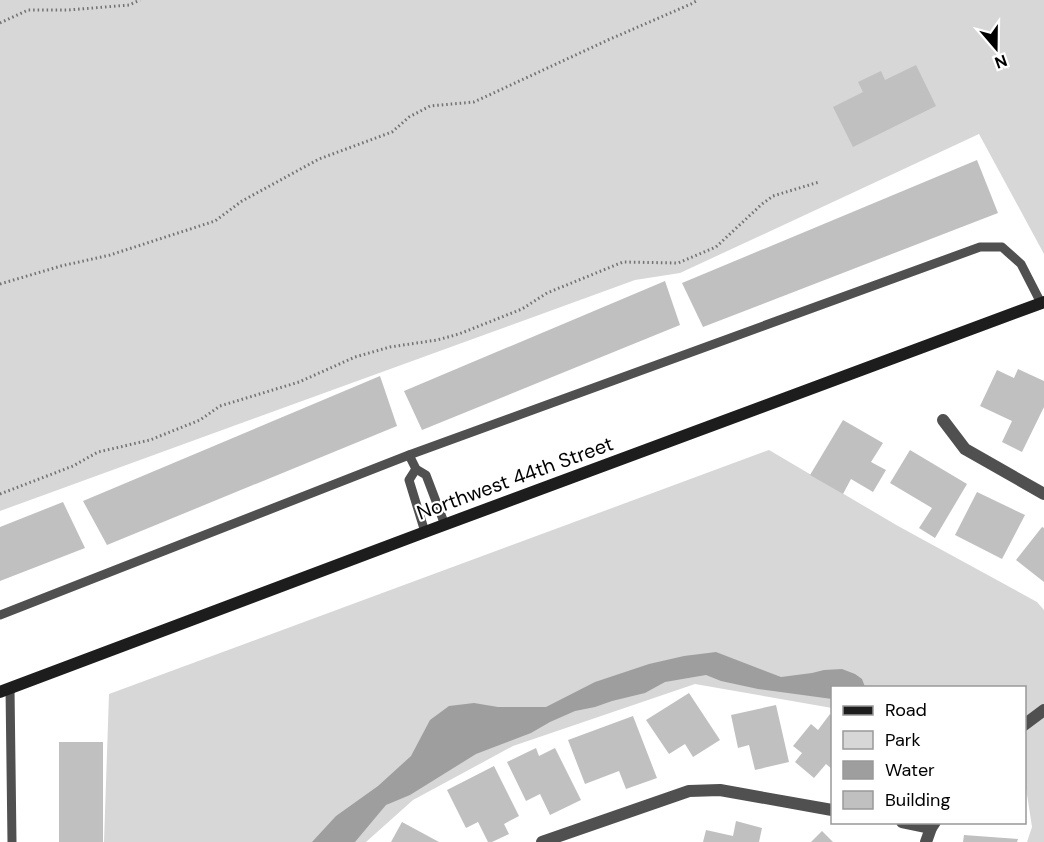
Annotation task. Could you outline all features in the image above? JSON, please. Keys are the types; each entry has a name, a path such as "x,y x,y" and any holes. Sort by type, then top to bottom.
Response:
{"street":[{"name":"Northwest 44th Street","path":"5,690 1042,302"},
{"path":"943,420 965,450 1044,494"},
{"path":"1026,724 1044,710"},
{"path":"543,842 689,791 720,790 831,810"},
{"path":"926,842 933,825"}],"lane":[{"path":"0,615 409,454 980,247 1002,247 1021,264 1042,302"},
{"path":"409,454 416,470 426,476 445,525"},
{"path":"416,470 409,480 425,532"},
{"path":"5,690 11,754 12,842"},
{"path":"0,757 11,754"}],"path":[{"path":"0,23 28,10 69,10 129,5 140,0"},
{"path":"0,284 61,266 110,255 215,222 242,201 319,159 392,132 409,117 430,106 474,102 698,0"},
{"path":"0,494 73,466 98,452 150,440 200,420 220,406 299,382 355,357 390,347 437,340 459,334 522,309 547,293 623,262 678,263 716,247 773,196 819,182"}],"green space":[{"path":"0,0 1044,0 1044,254 979,134 680,273 635,280 0,511"},
{"path":"769,450 898,526 1037,602 1044,610 1044,842 1027,842 1032,827 1026,788 1026,686 831,686 831,708 695,684 513,746 413,800 366,842 104,842 109,694"}],"water":[{"path":"716,652 781,677 842,669 862,679 865,686 831,686 831,699 758,689 721,681 706,675 665,682 645,693 575,711 531,733 476,754 410,795 386,805 355,842 312,842 336,816 378,786 411,756 430,720 449,706 474,703 498,707 546,707 595,682 649,664"}],"building":[{"path":"916,65 936,106 853,147 833,107 863,92 858,82 881,71 885,80"},
{"path":"977,160 998,213 703,327 682,283"},
{"path":"665,281 680,325 422,430 404,391"},
{"path":"1018,369 1044,381 1044,407 1022,452 1002,442 1012,421 980,406 997,370 1014,378"},
{"path":"380,376 397,426 107,545 83,501"},
{"path":"843,420 883,443 871,462 886,470 873,492 851,479 843,494 810,475"},
{"path":"910,450 967,484 935,538 919,528 932,508 890,483"},
{"path":"977,492 1025,515 1002,559 955,535"},
{"path":"63,502 85,548 0,581 0,527"},
{"path":"1042,527 1044,528 1044,582 1016,560"},
{"path":"689,693 720,740 693,757 685,744 669,754 646,720"},
{"path":"776,705 789,762 755,770 749,745 738,748 731,715"},
{"path":"830,714 831,768 826,764 814,778 795,762 802,753 793,746 811,724 818,730"},
{"path":"633,716 657,778 626,789 619,771 585,784 568,740"},
{"path":"59,742 103,742 103,842 59,842"},
{"path":"536,748 539,756 555,748 581,800 550,815 540,794 526,801 507,762"},
{"path":"494,766 519,816 504,824 509,834 488,842 478,822 466,828 447,790"},
{"path":"736,821 762,828 759,842 703,842 706,830 733,836"},
{"path":"402,822 439,842 391,842"},
{"path":"822,831 833,842 811,842"},
{"path":"964,835 1018,839 1017,842 963,842"}]}
